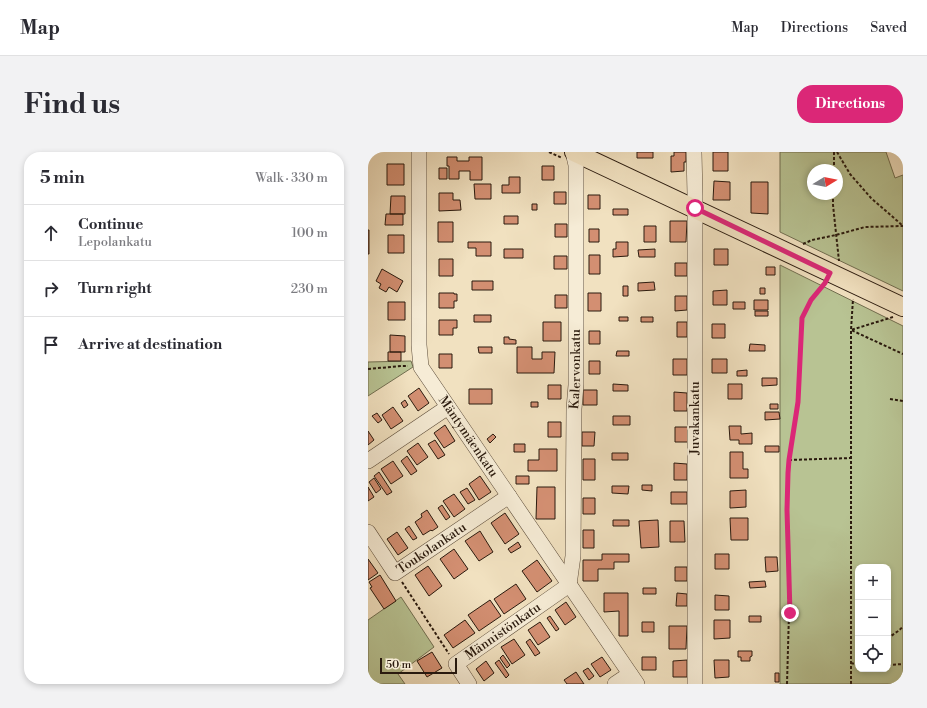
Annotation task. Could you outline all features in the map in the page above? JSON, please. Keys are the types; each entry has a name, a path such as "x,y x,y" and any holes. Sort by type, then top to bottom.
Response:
{"main road":[{"path":"574,152 695,208 835,269 899,312"}],"street":[{"name":"Mäntymäenkatu","path":"419,152 419,345 421,367 633,679"},
{"name":"Kalervonkatu","path":"569,585 573,556 574,409 576,385 576,165 574,152"},
{"name":"Juvakankatu","path":"694,152 695,684"},
{"path":"368,461 448,407"},
{"name":"Toukolankatu","path":"368,532 395,573 509,496"},
{"name":"Männistönkatu","path":"469,684 456,664 569,585"},
{"path":"616,684 633,679"}],"path":[{"path":"834,152 834,164"},
{"path":"837,152 850,174 871,198 903,226"},
{"path":"787,684 790,613 787,510 789,460 798,402 802,318 811,300 835,269 836,235 833,200"},
{"path":"800,246 812,240 865,227 903,226"},
{"path":"851,684 851,330 853,296"},
{"path":"851,330 899,312"},
{"path":"851,330 903,354"},
{"path":"368,369 402,366 421,367"},
{"path":"890,399 903,401"},
{"path":"789,460 851,458"},
{"path":"395,573 422,611 456,664"},
{"path":"890,636 903,626"},
{"path":"851,663 855,664"},
{"path":"891,665 903,664"}],"green space":[{"path":"780,152 886,152 895,178 903,175 903,291 780,232"},
{"path":"780,265 903,326 903,684 780,684"},
{"path":"411,361 413,367 368,396 368,362"},
{"path":"401,597 434,647 398,674 405,684 368,684 368,620"}],"building":[{"path":"637,152 653,152 653,158 637,158"},
{"path":"674,152 686,152 684,171 671,172 671,156 674,156"},
{"path":"713,152 728,152 728,171 713,171"},
{"path":"447,157 457,157 457,161 469,161 469,157 482,157 482,180 470,180 470,171 459,171 459,179 449,179"},
{"path":"387,164 404,164 404,185 387,185"},
{"path":"542,166 554,166 554,180 542,180"},
{"path":"439,168 447,168 447,179 439,179"},
{"path":"509,177 520,177 520,193 502,193 502,185 509,185"},
{"path":"714,181 730,182 730,200 713,200"},
{"path":"751,182 768,182 768,214 751,213"},
{"path":"474,184 491,184 491,199 475,199"},
{"path":"554,192 566,192 566,204 554,204"},
{"path":"439,193 453,193 453,200 460,200 461,210 439,211"},
{"path":"588,195 600,195 600,209 588,209"},
{"path":"391,196 405,196 405,214 390,214"},
{"path":"532,204 537,204 537,210 532,210"},
{"path":"613,209 628,209 628,215 613,215"},
{"path":"386,214 403,214 403,225 385,225"},
{"path":"504,216 518,216 518,224 504,224"},
{"path":"670,221 687,221 686,242 670,242"},
{"path":"438,222 453,222 453,242 438,242"},
{"path":"555,224 567,224 567,237 555,237"},
{"path":"644,226 656,226 656,242 644,242"},
{"path":"589,229 599,229 599,242 589,242"},
{"path":"369,230 369,254 368,254"},
{"path":"388,235 404,235 404,253 388,253"},
{"path":"468,242 491,242 491,256 476,256 476,248 468,248"},
{"path":"616,242 628,242 628,256 613,257 613,249 616,249"},
{"path":"504,249 523,249 523,258 504,258"},
{"path":"655,249 655,257 639,257 638,250"},
{"path":"714,249 728,249 728,265 714,265"},
{"path":"589,255 600,255 600,274 589,274"},
{"path":"554,256 567,256 567,269 554,269"},
{"path":"439,259 453,259 453,276 439,276"},
{"path":"675,263 687,263 687,276 675,276"},
{"path":"766,267 775,267 775,275 766,275"},
{"path":"382,269 403,281 397,292 389,287 386,292 379,288 381,284 376,281"},
{"path":"472,281 493,281 493,290 472,290"},
{"path":"654,282 655,290 638,291 638,283"},
{"path":"623,286 628,286 628,296 623,296"},
{"path":"760,288 765,288 765,294 760,294"},
{"path":"727,290 727,305 713,305 713,291"},
{"path":"439,293 457,294 457,301 454,301 454,308 439,308"},
{"path":"588,293 601,293 601,311 588,311"},
{"path":"555,295 567,295 567,308 555,308"},
{"path":"675,296 687,296 687,310 675,311"},
{"path":"754,300 768,300 768,310 754,310"},
{"path":"388,302 405,302 405,320 388,320"},
{"path":"733,302 745,302 745,309 733,309"},
{"path":"755,311 768,311 768,316 755,316"},
{"path":"474,315 491,315 491,322 474,322"},
{"path":"619,317 628,317 628,321 619,321"},
{"path":"641,317 653,317 653,322 641,322"},
{"path":"439,320 457,320 457,328 453,328 453,335 439,335"},
{"path":"543,322 561,322 561,341 543,341"},
{"path":"677,322 687,322 687,337 677,337"},
{"path":"712,324 725,324 725,338 712,338"},
{"path":"589,331 600,331 600,344 589,344"},
{"path":"390,335 405,336 405,352 390,352"},
{"path":"504,337 509,337 509,339 516,340 516,344 504,344"},
{"path":"750,344 765,345 765,351 749,351"},
{"path":"478,347 492,347 492,353 479,353"},
{"path":"517,347 532,347 532,359 542,359 542,352 555,352 554,373 517,373"},
{"path":"617,351 629,351 629,356 616,356"},
{"path":"388,352 401,352 401,361 388,361"},
{"path":"439,354 452,354 452,368 439,368"},
{"path":"673,359 687,359 687,375 673,375"},
{"path":"712,359 727,359 727,373 712,373"},
{"path":"589,361 600,361 600,374 589,374"},
{"path":"747,370 747,376 737,376 737,371"},
{"path":"762,378 777,378 777,385 762,386"},
{"path":"613,384 628,385 628,391 613,391"},
{"path":"728,384 742,384 742,399 728,399"},
{"path":"548,385 561,385 561,399 548,399"},
{"path":"419,388 429,403 418,411 408,396"},
{"path":"469,389 492,389 492,404 469,404"},
{"path":"583,390 597,390 597,405 583,405"},
{"path":"674,392 687,393 687,411 674,411"},
{"path":"405,400 408,405 404,408 401,403"},
{"path":"531,402 538,402 538,407 531,407"},
{"path":"770,404 778,404 778,409 770,409"},
{"path":"393,407 403,421 391,429 382,415"},
{"path":"765,412 779,412 780,419 765,420"},
{"path":"377,413 382,420 378,423 372,416"},
{"path":"613,416 630,416 630,425 613,425"},
{"path":"548,422 561,422 561,437 548,437"},
{"path":"445,425 455,441 444,448 434,433"},
{"path":"729,426 741,426 741,434 752,433 752,444 739,444 739,440 730,440"},
{"path":"675,427 688,427 688,442 675,442"},
{"path":"368,431 374,440 368,445"},
{"path":"582,432 595,432 594,446 582,446"},
{"path":"493,434 496,437 490,443 487,439"},
{"path":"435,440 445,455 438,459 428,444"},
{"path":"418,443 428,457 417,465 407,451"},
{"path":"514,444 525,444 525,452 514,452"},
{"path":"765,446 779,446 779,452 765,452"},
{"path":"539,449 557,449 557,471 528,471 528,460 539,460"},
{"path":"730,452 743,452 743,469 748,469 748,478 730,478"},
{"path":"612,453 628,453 628,460 612,460"},
{"path":"407,456 417,471 411,475 401,461"},
{"path":"583,459 595,459 595,480 583,480"},
{"path":"393,461 403,476 391,484 381,469"},
{"path":"674,463 687,464 687,480 674,480"},
{"path":"379,472 392,492 387,495 374,476"},
{"path":"480,476 491,492 479,500 469,484"},
{"path":"516,476 529,476 529,484 516,484"},
{"path":"374,478 381,489 376,493 369,482"},
{"path":"642,485 652,485 652,491 642,490"},
{"path":"612,486 629,486 628,494 612,493"},
{"path":"368,487 374,497 368,501"},
{"path":"537,487 555,487 555,519 536,519"},
{"path":"467,488 475,500 468,504 460,492"},
{"path":"746,490 746,507 730,508 730,491"},
{"path":"671,492 687,492 687,504 671,504"},
{"path":"454,494 465,509 454,517 443,501"},
{"path":"583,498 595,498 595,514 583,514"},
{"path":"442,505 450,517 446,520 438,508"},
{"path":"427,510 438,527 423,535 415,522 422,517 421,514"},
{"path":"505,513 519,534 505,544 491,523"},
{"path":"730,518 748,518 748,540 731,540"},
{"path":"613,520 629,520 629,526 613,526"},
{"path":"658,520 659,547 641,548 639,521"},
{"path":"670,521 684,521 685,542 670,542"},
{"path":"409,526 417,538 413,540 405,529"},
{"path":"583,530 594,530 594,548 583,548"},
{"path":"480,531 493,552 479,561 465,541"},
{"path":"397,532 408,548 398,555 387,539"},
{"path":"518,542 521,547 511,553 508,549"},
{"path":"454,549 468,569 454,579 440,559"},
{"path":"602,554 629,554 629,562 614,562 614,569 598,569 598,581 583,581 583,560 602,560"},
{"path":"715,554 729,554 729,569 715,569"},
{"path":"765,557 777,557 778,571 766,572"},
{"path":"368,559 378,573 368,580"},
{"path":"537,560 552,581 537,592 522,571"},
{"path":"428,566 442,586 429,596 415,575"},
{"path":"675,567 687,567 687,581 675,581"},
{"path":"380,575 396,601 384,609 370,588 372,587 369,582"},
{"path":"765,581 766,587 750,588 749,582"},
{"path":"516,584 526,599 504,614 494,599"},
{"path":"643,588 656,588 656,594 643,594"},
{"path":"604,593 628,593 628,636 619,636 619,611 604,612"},
{"path":"677,593 687,594 687,606 676,606"},
{"path":"715,595 729,596 729,610 715,610"},
{"path":"490,600 501,616 479,631 468,615"},
{"path":"566,602 576,617 565,625 555,610"},
{"path":"550,616 559,629 556,631 547,618"},
{"path":"749,616 761,616 761,622 749,622"},
{"path":"465,620 475,633 453,648 444,635"},
{"path":"714,620 730,620 730,638 714,639"},
{"path":"540,622 550,637 538,645 528,630"},
{"path":"642,622 654,622 654,632 642,632"},
{"path":"669,626 687,626 686,649 669,649"},
{"path":"514,639 525,655 512,664 501,647"},
{"path":"530,639 540,653 535,656 526,642"},
{"path":"738,651 752,651 750,661 741,661 741,657 738,657"},
{"path":"432,652 442,668 427,677 417,661"},
{"path":"503,655 510,665 507,668 500,658"},
{"path":"602,657 611,670 600,677 591,664"},
{"path":"642,657 656,657 656,670 642,670"},
{"path":"499,660 509,675 506,678 495,663"},
{"path":"687,660 687,677 673,677 673,661"},
{"path":"714,660 729,660 729,677 715,678"},
{"path":"486,661 494,673 484,681 476,669"},
{"path":"588,668 594,676 589,680 583,671"},
{"path":"576,672 584,684 567,684 564,680"},
{"path":"775,673 779,673 779,682 775,682"}],"route":[{"path":"695,208 830,273 825,283 811,300 802,318 798,402 788,473 787,510 790,613"}]}
